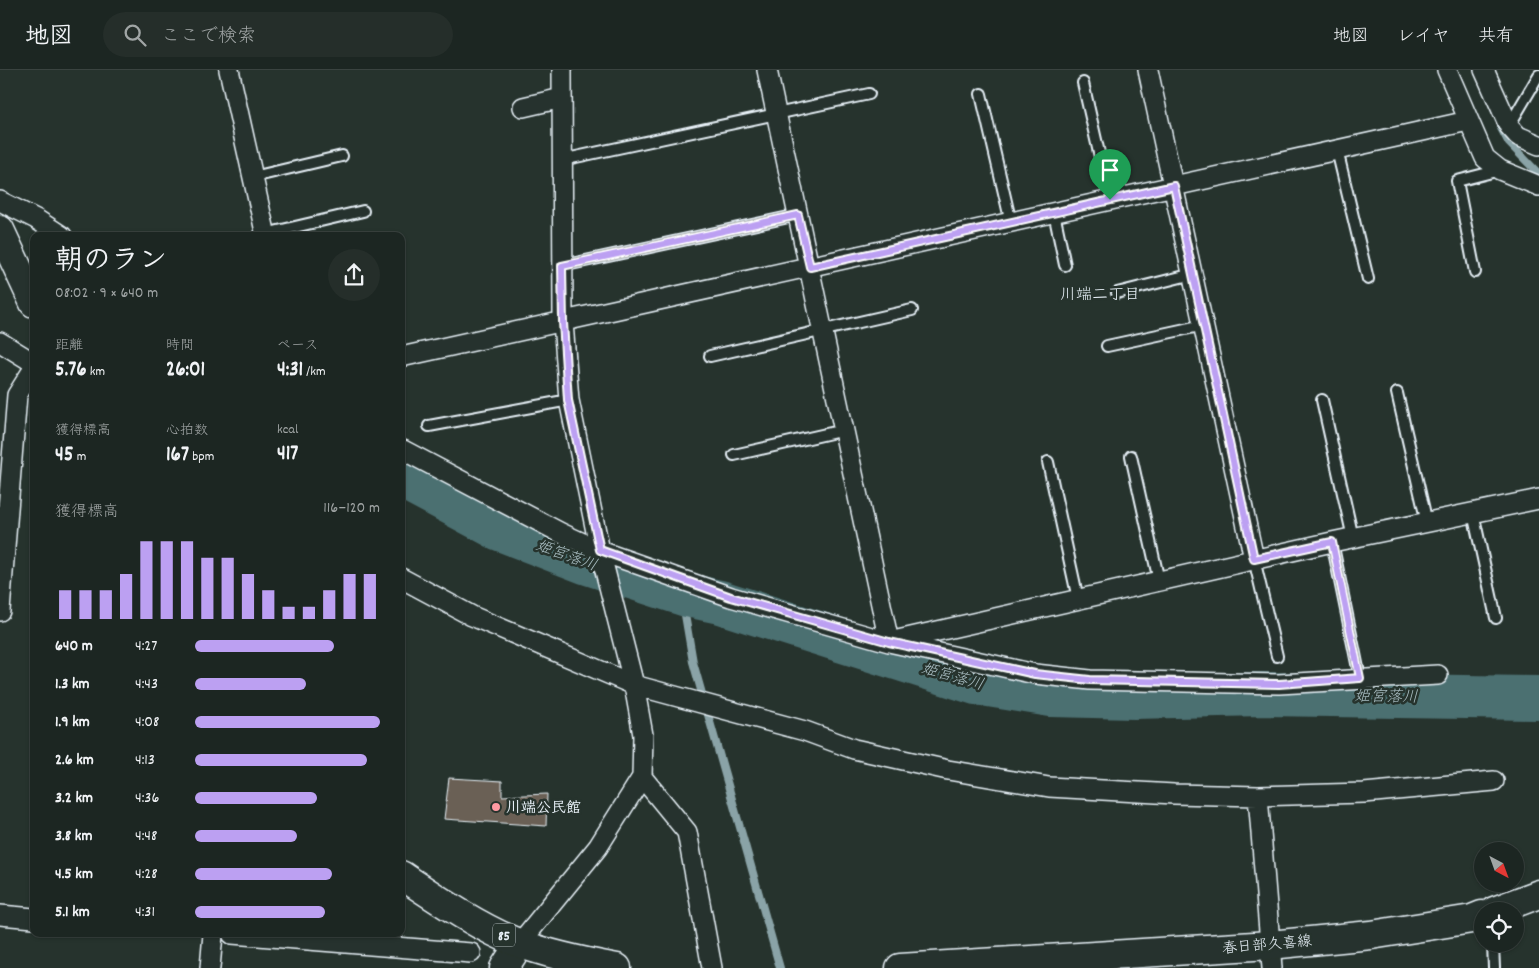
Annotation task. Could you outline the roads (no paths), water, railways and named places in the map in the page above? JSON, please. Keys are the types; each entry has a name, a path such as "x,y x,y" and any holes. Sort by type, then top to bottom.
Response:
{"main road":[{"path":"0,230 30,295"},
{"name":"85","path":"405,878 446,906 520,944 617,968"},
{"path":"1518,902 1539,894"},
{"name":"春日部久喜線","path":"900,968 1271,956 1371,935 1474,918"},
{"path":"504,968 520,944"}],"street":[{"path":"229,70 265,232"},
{"path":"520,944 598,848 642,777 643,735 634,685 600,550 568,400 563,322 562,70"},
{"path":"767,70 889,642"},
{"path":"1148,70 1254,559"},
{"path":"1447,70 1485,158 1500,170 1539,186"},
{"path":"1484,70 1509,126 1518,136 1539,145"},
{"path":"523,107 562,98"},
{"path":"405,356 1468,121"},
{"path":"0,201 36,219 56,232"},
{"path":"0,342 30,361"},
{"path":"0,611 17,396 30,375"},
{"path":"405,451 561,533 600,550 731,597 889,642 1035,674 1090,680 1279,684 1438,675"},
{"path":"889,642 1254,559 1539,499"},
{"path":"405,580 472,616 634,685 805,731 854,749 948,770 1049,787 1174,794 1258,796 1364,793 1494,781"},
{"path":"642,777 687,832 712,968"},
{"path":"1258,796 1271,956"},
{"path":"0,915 30,918"},
{"path":"210,968 213,937"},
{"path":"270,937 471,953"}],"lane":[{"path":"1509,126 1539,75"},
{"path":"1083,83 1110,200"},
{"path":"562,160 869,94"},
{"path":"981,94 1011,222"},
{"path":"1337,150 1368,279"},
{"path":"253,177 342,156"},
{"path":"1475,272 1456,180 1500,170"},
{"path":"278,232 363,211"},
{"path":"1054,213 1064,265"},
{"path":"562,266 798,215"},
{"path":"1117,293 1193,274"},
{"path":"710,356 912,310"},
{"path":"1107,346 1204,325"},
{"path":"1397,393 1427,523"},
{"path":"428,426 568,400"},
{"path":"1322,400 1353,538"},
{"path":"734,455 844,430"},
{"path":"1131,456 1159,581"},
{"path":"1048,462 1078,599"},
{"path":"1474,513 1496,618"},
{"path":"1332,542 1360,678"},
{"path":"1254,559 1277,656"},
{"path":"1493,952 1494,968"}],"waterway":[{"path":"1501,128 1509,143 1539,174"},
{"name":"姫宮落川","path":"405,478 500,529 585,562 687,595 720,602 976,683 1051,695 1134,697 1262,694 1539,698"},
{"path":"687,595 684,609 693,662 780,968"}],"place":[{"name":"川端公民館","path":"496,807"}],"district":[{"name":"川端二丁目","path":"1100,293"}]}
